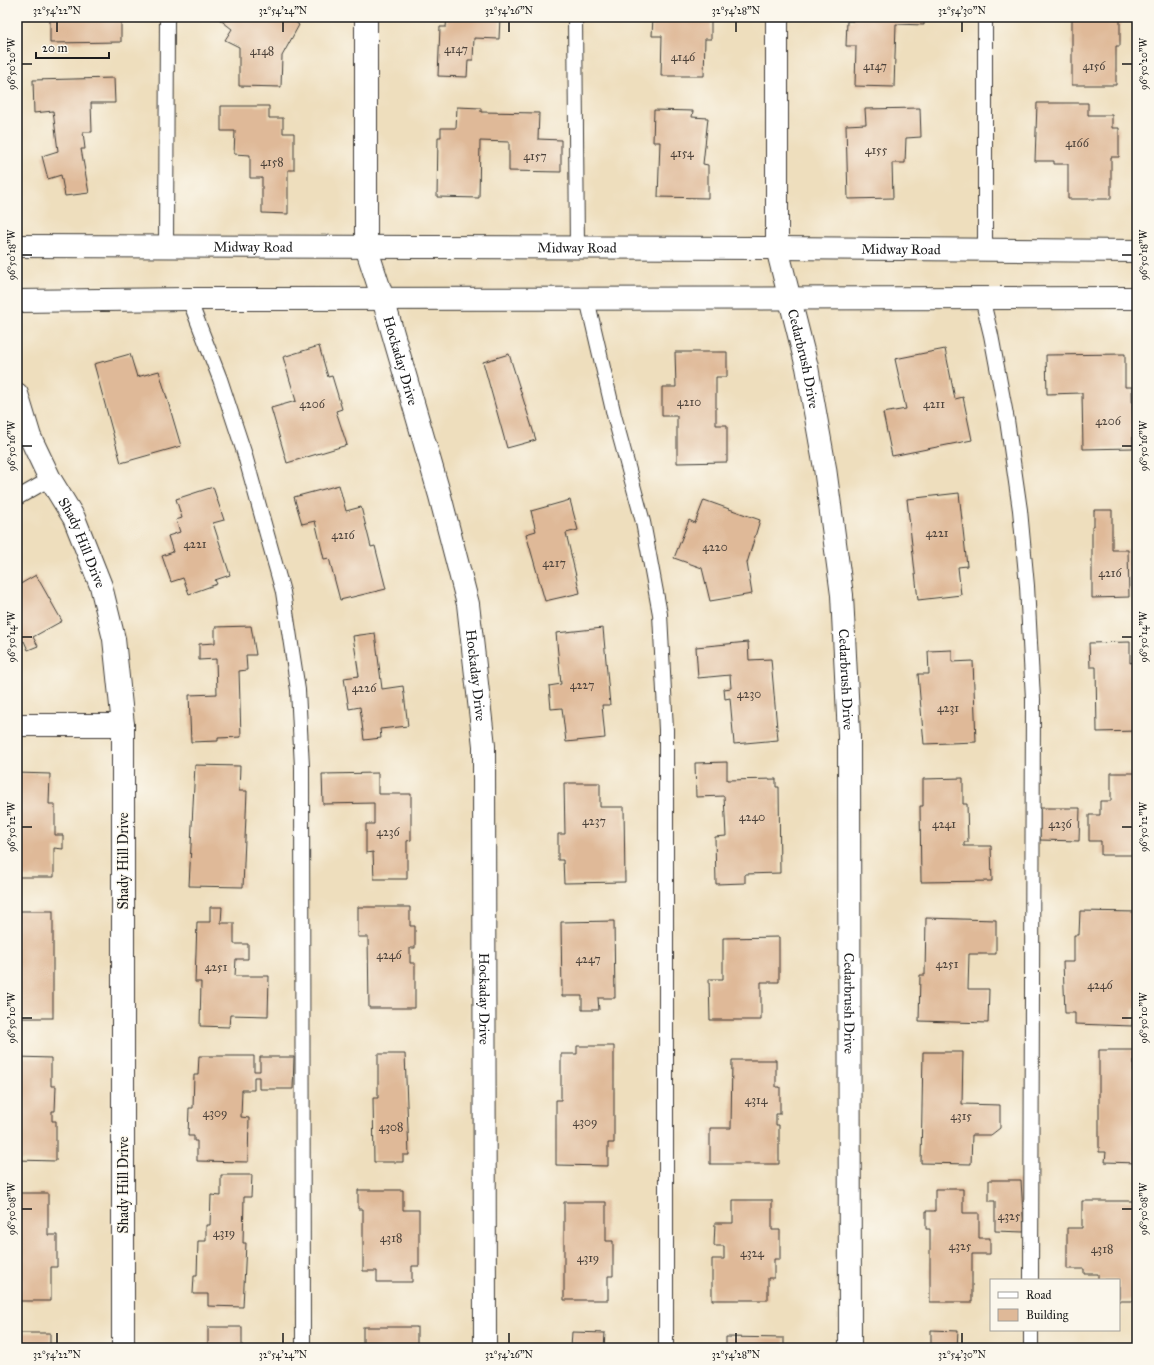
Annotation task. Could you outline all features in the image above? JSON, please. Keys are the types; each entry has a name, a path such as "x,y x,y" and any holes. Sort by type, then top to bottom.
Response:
{"street":[{"name":"Hockaday Drive","path":"366,17 366,247 383,299 440,496 468,604 484,746 485,1348"},
{"name":"Cedarbrush Drive","path":"777,17 777,248 807,367 825,468 842,596 849,736 850,1348"},
{"name":"Midway Road","path":"17,246 777,248 1137,251"},
{"path":"17,301 189,299 1137,298"},
{"name":"Shady Hill Drive","path":"17,394 30,437 50,479 74,518 101,586 114,639 122,725 123,1348"},
{"path":"17,725 122,725"}],"lane":[{"path":"166,17 166,246"},
{"path":"575,17 577,248"},
{"path":"985,17 985,250"},
{"path":"982,298 991,335 1007,420 1020,510 1027,586 1032,684 1031,1279"},
{"path":"189,299 220,379 244,452 283,592 298,690 302,766 303,1348"},
{"path":"587,299 614,415 643,522 660,614 666,730 666,1348"},
{"path":"17,498 50,479"},
{"path":"1031,1331 1031,1348"}],"building":[{"path":"50,17 121,17 121,42 50,43"},
{"path":"221,17 293,17 292,19 299,25 282,56 281,87 239,86 239,47 225,40 232,29 219,19"},
{"path":"447,17 500,17 499,39 474,38 473,60 468,60 467,77 438,76 440,27 446,27"},
{"path":"653,17 711,17 711,39 705,39 704,76 661,76 662,36 652,36"},
{"path":"853,17 924,17 924,25 896,24 894,87 855,86 856,46 846,46 847,21 853,21"},
{"path":"1072,17 1120,17 1120,46 1116,46 1116,85 1072,85"},
{"path":"114,78 115,103 91,103 92,132 83,132 85,149 81,149 89,193 65,196 61,175 48,179 42,156 58,151 53,111 34,113 33,80"},
{"path":"1037,103 1088,103 1088,115 1112,115 1112,128 1119,128 1119,157 1111,157 1111,199 1068,199 1068,164 1054,164 1054,161 1035,161"},
{"path":"221,106 269,106 269,118 283,118 283,133 294,133 294,170 288,170 288,214 262,213 262,178 250,178 250,155 234,154 235,131 221,131"},
{"path":"457,107 481,108 481,112 539,113 538,139 561,140 561,172 509,171 509,142 480,141 479,198 437,197 438,137 441,137 441,128 456,128"},
{"path":"920,108 921,137 906,138 905,163 892,163 893,198 848,199 846,125 866,124 865,109"},
{"path":"654,110 693,111 692,117 708,118 703,164 708,165 708,198 658,197 660,142 653,142"},
{"path":"319,346 328,377 332,376 342,409 336,411 347,445 287,463 271,408 296,401 283,357"},
{"path":"945,349 955,399 963,397 972,440 892,456 883,413 906,409 895,359"},
{"path":"675,352 727,352 727,377 716,377 716,425 727,425 727,462 677,463 677,416 662,416 662,387 676,387"},
{"path":"130,354 137,377 159,371 181,446 121,463 94,364"},
{"path":"509,354 536,440 507,448 483,362"},
{"path":"1125,354 1125,387 1132,387 1133,448 1083,449 1082,393 1047,394 1046,355"},
{"path":"339,485 346,511 361,507 371,547 375,546 386,589 340,600 329,558 324,559 315,521 302,524 294,497"},
{"path":"213,487 224,520 213,523 230,575 215,580 217,584 189,594 183,578 171,582 162,556 173,552 168,536 180,532 176,520 182,518 176,499"},
{"path":"959,493 967,566 958,567 961,595 918,600 907,499"},
{"path":"570,500 578,530 566,533 580,593 545,601 526,534 536,531 531,511"},
{"path":"704,500 760,520 747,563 752,594 710,601 702,568 674,558 689,520 695,523"},
{"path":"1094,510 1112,510 1112,550 1128,550 1129,597 1092,598 1092,526 1094,526"},
{"path":"36,575 62,621 33,637 38,646 28,650 24,641 17,645 17,586"},
{"path":"251,626 256,655 246,655 247,670 239,671 241,737 218,738 218,741 191,742 189,695 217,694 216,659 199,660 199,644 215,643 215,627"},
{"path":"603,628 610,705 602,705 605,738 566,742 562,708 551,709 549,686 561,684 556,633"},
{"path":"375,633 382,689 403,686 408,726 380,729 381,738 364,740 360,707 349,709 344,678 359,676 353,636"},
{"path":"748,642 749,660 771,659 778,740 734,744 730,698 725,699 724,689 731,688 730,675 698,678 696,647"},
{"path":"1130,642 1130,663 1134,662 1134,678 1137,678 1137,731 1097,732 1096,667 1090,667 1089,643"},
{"path":"952,650 952,662 973,661 976,742 924,744 918,674 929,674 928,651"},
{"path":"727,762 727,780 776,779 776,787 779,787 780,873 745,874 745,883 716,884 715,837 726,836 724,796 696,797 695,763"},
{"path":"195,765 240,766 239,791 247,791 243,887 189,886"},
{"path":"17,773 50,774 49,804 55,804 55,835 63,835 63,849 54,848 54,877 17,877"},
{"path":"378,773 378,794 411,794 411,840 407,841 407,879 374,879 373,852 366,853 366,824 374,824 374,803 323,804 322,774"},
{"path":"1111,773 1137,773 1137,855 1101,855 1101,841 1089,841 1089,815 1100,815 1100,801 1111,801"},
{"path":"963,778 963,804 967,804 968,842 964,842 964,846 991,846 992,881 921,882 920,806 923,806 923,779"},
{"path":"564,783 600,783 600,807 624,807 625,882 564,883 563,860 558,860 558,834 565,834"},
{"path":"1040,808 1080,808 1079,841 1040,840"},
{"path":"210,907 222,907 221,923 234,923 234,944 248,944 248,959 236,959 235,976 269,976 268,1016 230,1015 229,1027 200,1026 201,982 195,982 197,922 210,922"},
{"path":"358,907 410,907 410,926 415,926 415,948 410,948 410,963 415,963 415,1008 369,1008 368,937 358,937"},
{"path":"17,911 53,911 53,1018 17,1018"},
{"path":"1080,911 1137,912 1137,1009 1133,1009 1132,1026 1075,1024 1075,1013 1065,1013 1063,962 1074,962 1074,935 1079,935"},
{"path":"926,918 996,920 996,954 969,954 968,989 989,989 988,1023 919,1021 920,975 925,975"},
{"path":"614,921 615,998 598,998 599,1010 582,1010 582,996 562,996 561,922"},
{"path":"779,937 779,982 761,982 761,1020 710,1020 709,979 723,979 723,938"},
{"path":"577,1046 614,1046 614,1143 608,1143 608,1166 556,1165 556,1100 561,1100 561,1054 577,1054"},
{"path":"1099,1050 1134,1050 1134,1073 1137,1073 1137,1163 1105,1162 1106,1152 1099,1152"},
{"path":"923,1052 963,1052 962,1104 1000,1105 1000,1128 991,1135 972,1135 971,1164 921,1163"},
{"path":"378,1054 405,1054 409,1155 403,1155 403,1162 374,1162 373,1098 378,1098"},
{"path":"199,1056 254,1056 254,1071 260,1071 260,1057 294,1057 293,1089 259,1089 259,1077 254,1077 254,1090 242,1090 241,1117 249,1118 248,1162 197,1161 197,1141 194,1141 194,1136 188,1136 189,1108 193,1108 194,1075 198,1075"},
{"path":"17,1057 51,1058 51,1086 56,1086 55,1111 52,1111 52,1121 56,1121 56,1161 17,1160"},
{"path":"732,1060 776,1060 776,1087 780,1087 780,1114 776,1114 776,1125 779,1125 779,1164 710,1164 710,1128 731,1128"},
{"path":"221,1175 252,1175 251,1197 244,1197 243,1243 246,1243 243,1307 208,1306 208,1294 193,1294 194,1276 197,1276 198,1241 206,1241 206,1225 210,1225 211,1195 221,1196"},
{"path":"989,1180 1021,1180 1024,1232 995,1231 995,1201 989,1201"},
{"path":"935,1189 963,1189 963,1213 979,1213 979,1238 990,1238 990,1254 972,1254 972,1302 930,1302 930,1229 926,1229 926,1211 935,1211"},
{"path":"358,1190 403,1190 403,1210 419,1210 419,1266 412,1266 412,1282 377,1282 377,1271 363,1271 363,1209 358,1209"},
{"path":"17,1193 48,1193 48,1235 57,1235 57,1267 51,1267 51,1301 17,1301"},
{"path":"733,1200 772,1200 772,1230 780,1230 780,1259 774,1259 774,1278 768,1278 768,1300 712,1300 712,1259 724,1259 724,1246 714,1246 715,1223 733,1223"},
{"path":"1082,1201 1137,1201 1137,1301 1120,1301 1120,1279 1098,1279 1098,1274 1084,1274 1084,1269 1067,1269 1067,1228 1082,1228"},
{"path":"564,1202 606,1202 606,1241 613,1241 613,1276 608,1276 608,1300 564,1300"},
{"path":"208,1327 242,1327 242,1348 208,1348"},
{"path":"363,1327 417,1327 417,1348 363,1348"},
{"path":"931,1330 958,1331 957,1348 931,1348"},
{"path":"572,1332 605,1333 604,1348 571,1348"},
{"path":"17,1333 50,1333 50,1348 17,1348"},
{"path":"726,1337 784,1338 784,1348 726,1348"}]}
